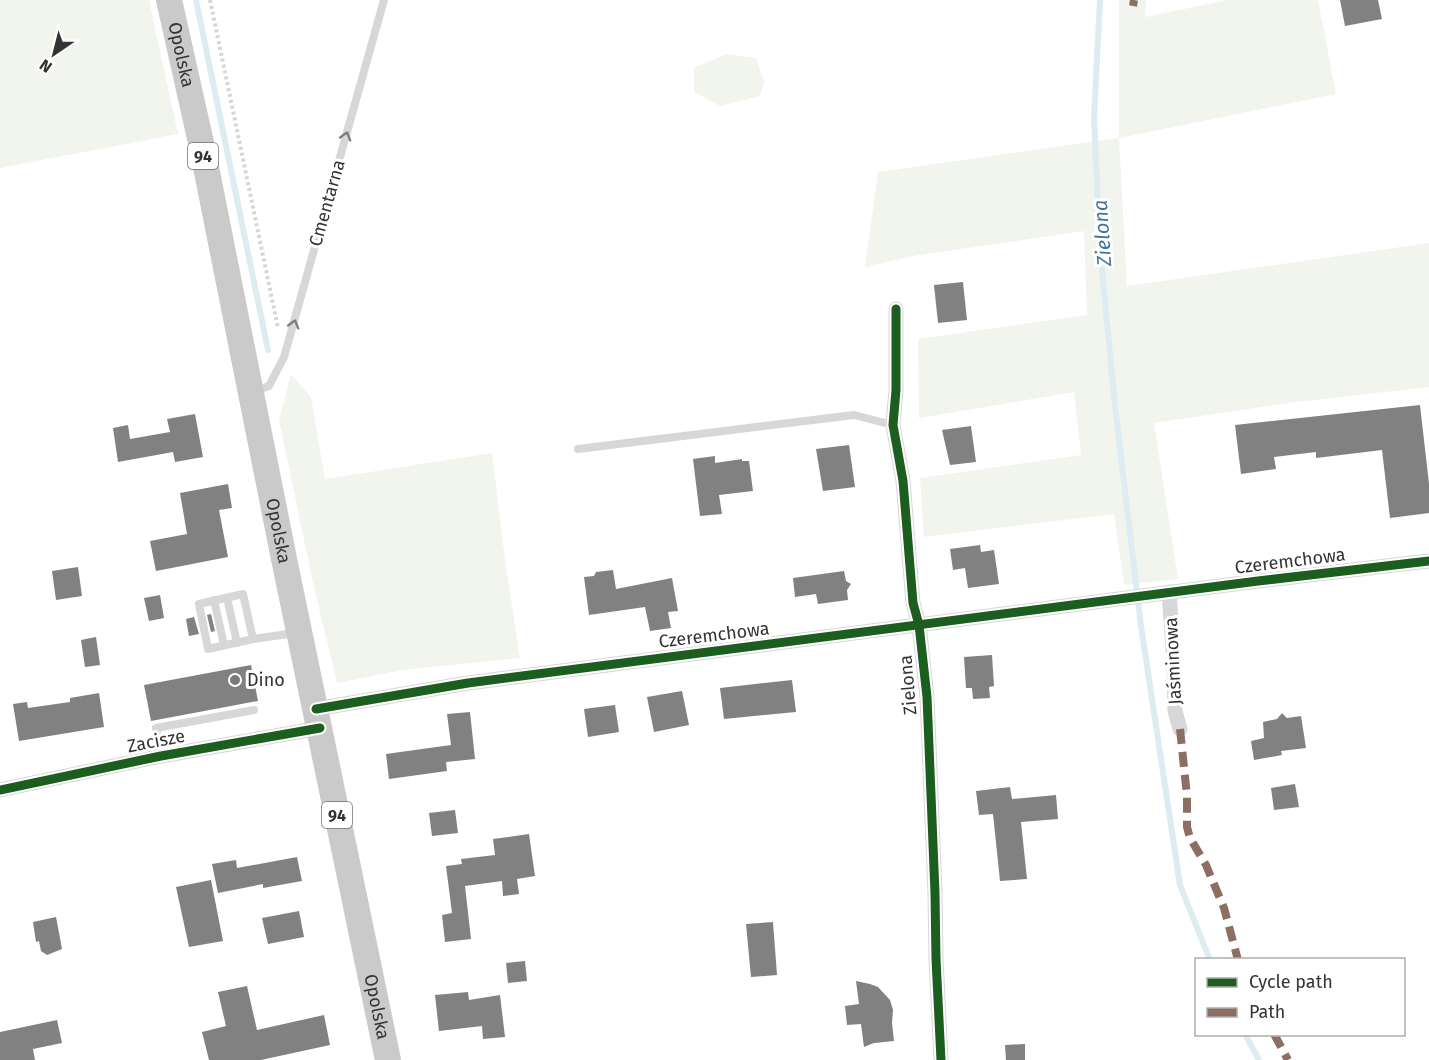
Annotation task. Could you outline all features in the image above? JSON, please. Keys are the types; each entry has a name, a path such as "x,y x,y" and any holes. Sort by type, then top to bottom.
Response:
{"main road":[{"name":"Opolska","path":"170,0 388,1060"}],"street":[{"name":"Zielona","path":"897,309 893,425 903,481 913,603 919,625 928,708 941,1060"},
{"name":"Czeremchowa","path":"318,718 468,682 1429,561"},
{"name":"Jaśminowa","path":"1161,593 1174,664 1175,711 1180,729"},
{"name":"Zacisze","path":"0,790 161,756 318,718"}],"lane":[{"name":"Cmentarna","path":"251,392 269,386 284,357 384,0"},
{"path":"578,449 854,415 893,425"},
{"path":"253,639 243,594 198,604 208,649 253,639 299,633"},
{"path":"227,598 237,643"},
{"path":"214,600 224,645"},
{"path":"161,756 156,728 254,710"}],"path":[{"path":"210,0 279,332"}],"shaded area":[{"path":"0,0 149,0 178,134 0,168"},
{"path":"1119,0 1146,0 1145,17 1228,0 1318,0 1336,94 1119,138"},
{"path":"727,54 756,58 764,82 760,96 720,106 694,92 694,68"},
{"path":"1119,138 1127,286 1429,243 1429,387 1296,402 1154,423 1178,579 1124,585 1114,514 924,537 920,478 1081,455 1074,392 919,418 918,339 1087,315 1084,231 913,256 865,267 878,172"},
{"path":"291,374 311,397 325,479 492,453 520,658 402,670 337,683 313,583 279,420"}],"building":[{"path":"1340,0 1378,0 1382,19 1345,26"},
{"path":"963,282 967,320 938,323 934,285"},
{"path":"1420,405 1429,484 1429,513 1390,518 1382,450 1316,458 1316,452 1274,457 1276,469 1241,474 1235,425"},
{"path":"195,414 203,457 175,462 173,452 118,462 113,428 128,425 130,439 170,432 167,419"},
{"path":"971,426 976,462 950,465 942,430"},
{"path":"849,445 855,487 823,491 816,449"},
{"path":"715,456 715,463 742,459 742,461 749,461 753,491 719,495 722,514 700,516 693,459"},
{"path":"228,484 232,508 219,510 228,557 156,571 150,541 187,534 180,493"},
{"path":"980,545 981,552 994,550 999,584 968,588 965,568 953,570 950,549"},
{"path":"78,567 82,596 56,600 52,571"},
{"path":"613,570 616,589 672,578 678,611 668,612 671,628 650,631 645,607 589,615 584,577 594,576 596,572"},
{"path":"844,571 846,581 851,584 847,590 848,600 818,604 816,594 795,597 793,578"},
{"path":"160,595 164,618 149,621 144,598"},
{"path":"211,614 215,631 211,632 207,615"},
{"path":"194,617 199,634 189,636 186,619"},
{"path":"96,637 100,665 85,667 81,640"},
{"path":"992,655 994,686 989,687 990,698 973,699 972,688 966,688 964,657"},
{"path":"251,665 258,701 151,721 144,685"},
{"path":"792,680 796,712 724,719 720,688"},
{"path":"682,691 689,725 654,732 647,697"},
{"path":"99,693 104,727 19,741 13,704 27,702 28,708 70,702 70,698"},
{"path":"615,705 619,732 588,737 584,709"},
{"path":"470,712 475,759 446,762 447,771 389,779 386,754 451,745 447,714"},
{"path":"1282,713 1287,718 1301,716 1306,748 1281,751 1282,755 1254,760 1251,741 1264,738 1263,722 1277,719"},
{"path":"1295,784 1299,807 1274,810 1271,788"},
{"path":"1010,787 1012,799 1056,795 1058,819 1021,822 1027,879 1000,881 993,814 979,815 976,791"},
{"path":"455,810 458,833 432,836 429,813"},
{"path":"529,834 535,876 517,879 519,894 503,896 502,881 465,886 471,939 445,942 442,915 452,913 446,866 462,864 461,859 495,855 493,839"},
{"path":"297,857 302,881 263,888 263,884 218,893 212,864 236,860 237,868"},
{"path":"211,880 223,941 189,947 176,887"},
{"path":"299,911 304,937 268,944 262,918"},
{"path":"56,917 62,949 47,955 41,951 39,941 36,942 33,922"},
{"path":"773,922 777,975 751,977 746,924"},
{"path":"525,961 527,981 508,983 506,963"},
{"path":"856,981 878,987 890,1000 893,1010 894,1041 874,1043 864,1047 861,1024 847,1025 845,1006 859,1004"},
{"path":"247,986 257,1030 324,1015 330,1045 261,1060 209,1060 202,1032 226,1026 218,992"},
{"path":"468,992 469,1000 500,995 505,1037 483,1039 482,1026 439,1031 435,995"},
{"path":"57,1020 62,1043 33,1049 35,1060 0,1060 0,1032"},
{"path":"1025,1044 1025,1060 1006,1060 1005,1045"}],"waterway":[{"path":"196,0 268,350"},
{"name":"Zielona","path":"1100,0 1094,118 1100,249 1115,406 1141,626 1180,885 1209,958"},
{"name":"Zielona","path":"1246,1036 1259,1060"}],"marked path":[{"path":"1133,6 1134,0"},
{"path":"1180,729 1187,796 1187,827 1190,838 1206,865 1224,908 1237,958"},
{"path":"1275,1036 1288,1060"}],"cycle path":[{"path":"896,309 896,390 893,425 903,481 913,603 919,625 927,697 941,1060"},
{"path":"316,709 468,683 1429,561"},
{"path":"0,790 161,756 320,728"}],"place":[{"name":"Dino","path":"235,680"}]}
